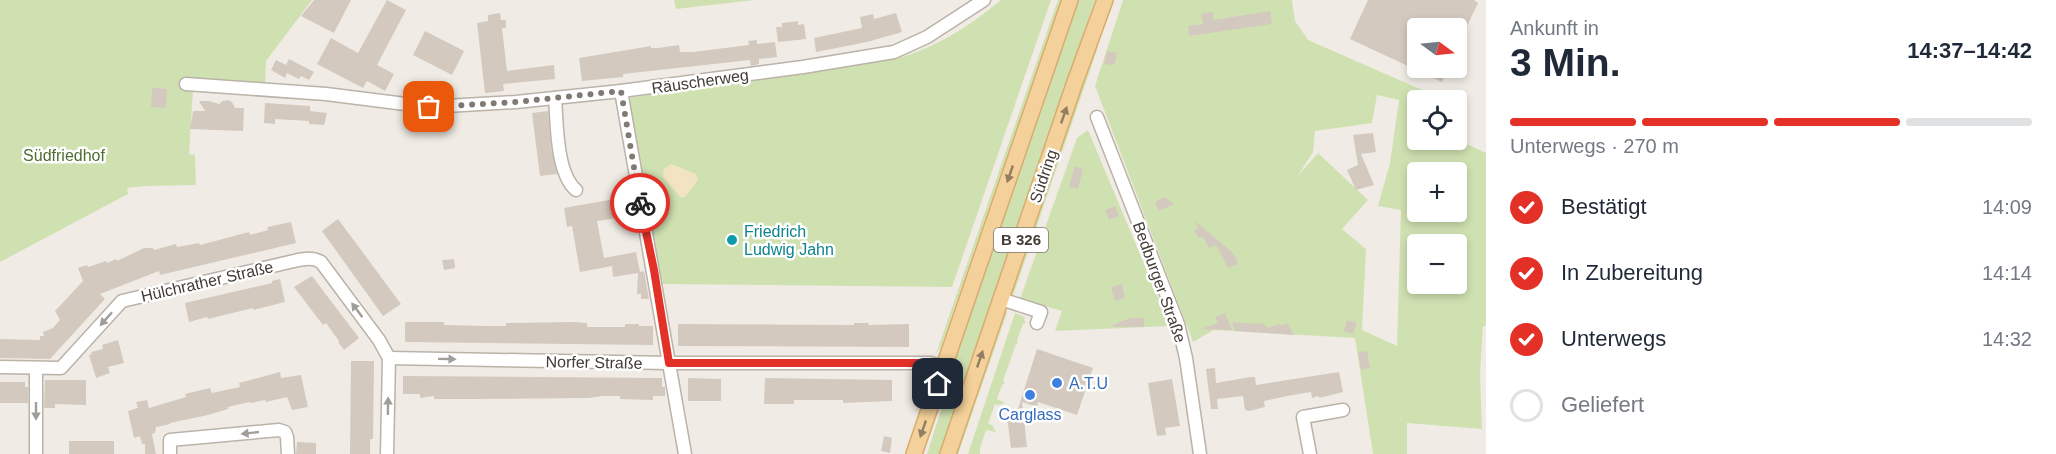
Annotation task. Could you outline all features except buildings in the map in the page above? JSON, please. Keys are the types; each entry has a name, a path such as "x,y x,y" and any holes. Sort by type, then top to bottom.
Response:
{"main road":[{"name":"Südring","path":"915,453 1070,0"},
{"name":"Südring","path":"948,454 1105,0"}],"street":[{"name":"Räuscherweg","path":"186,84 326,94 429,107 555,98 803,67 894,52 927,37 984,0"},
{"path":"621,91 685,454"},
{"path":"555,98 563,166 567,179 576,190"},
{"name":"Bedburger Straße","path":"1097,117 1178,324 1186,358 1200,454"},
{"name":"Hülchrather Straße","path":"0,367 61,368 122,301 310,258 321,262 379,340 388,358"},
{"path":"1001,299 1041,312 1037,322"},
{"path":"387,454 388,358"},
{"name":"Norfer Straße","path":"388,358 669,363 930,363 943,368"},
{"path":"36,368 36,454"},
{"path":"1310,454 1303,417 1342,410"},
{"path":"170,454 170,440 279,430 285,432 287,437 288,454"}],"green space":[{"name":"Südfriedhof","path":"0,0 312,0 266,61 265,88 193,90 189,154 195,155 196,185 127,188 128,194 0,262"},
{"path":"674,0 755,0 676,9"},
{"path":"1001,0 1051,0 952,287 657,284 628,98 895,59 951,36"},
{"path":"1058,0 1061,0 941,347 936,354"},
{"path":"1078,0 1095,0 939,454 927,454 944,401 952,366"},
{"path":"1123,0 1292,0 1295,21 1308,40 1422,90 1407,90 1407,150 1467,150 1467,144 1486,153 1486,326 1483,326 1480,374 1482,429 1407,423 1407,454 1373,454 1355,338 1214,330 1193,342 1095,86","holes":["1377,95 1399,100 1390,163 1378,206 1401,210 1397,346 1362,330 1366,249 1342,229 1368,200 1318,153 1297,177 1313,152 1315,131 1372,123"]},
{"path":"1097,44 1098,47 1013,296 1012,292"},
{"path":"1088,130 1170,326 1055,331 1062,311 1020,299 1077,138"},
{"path":"1004,312 1007,313 958,454 956,454"},
{"path":"1015,313 1025,317 1026,323 1023,324 1003,381 1005,383 997,399 1005,403 995,404 988,424 992,425 996,432 986,430 980,454 968,454"}],"sand":[{"path":"671,164 696,174 698,180 685,197 680,197 663,177 664,169"}],"way so far":[{"path":"429,107 516,102 621,91 640,203"}],"place":[{"name":"Friedrich Ludwig Jahn","path":"732,240"},
{"name":"A.T.U","path":"1057,383"},
{"name":"Carglass","path":"1030,395"}],"route":[{"path":"640,203 654,270 669,363 930,363 943,368 938,384"}]}
